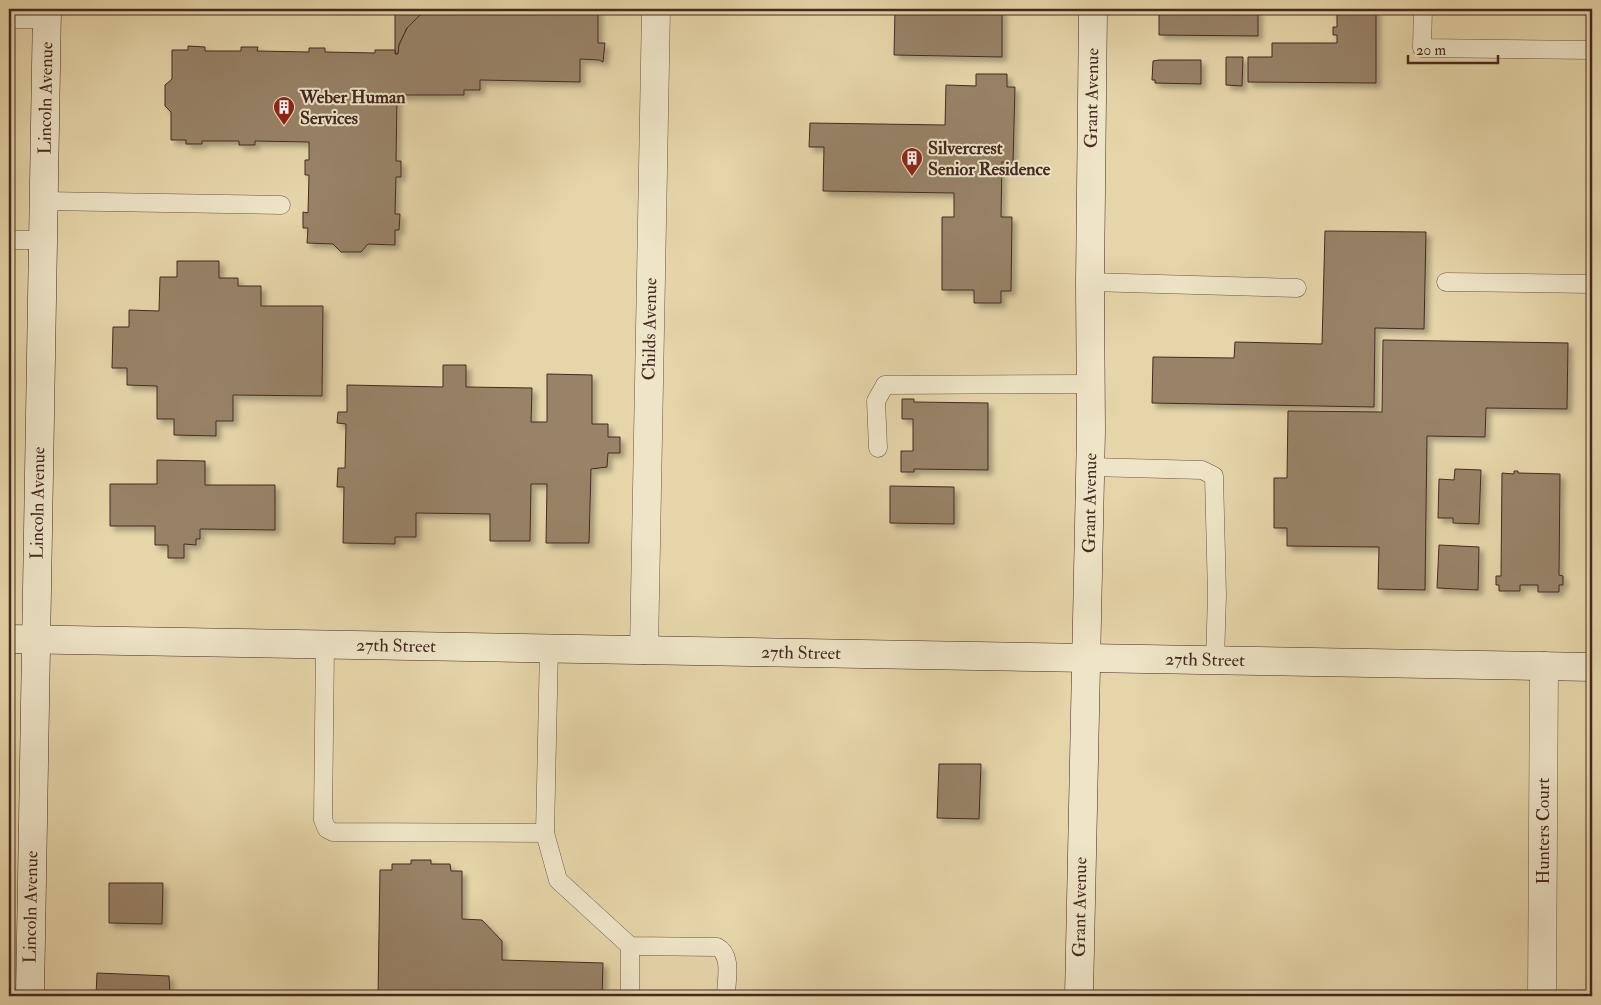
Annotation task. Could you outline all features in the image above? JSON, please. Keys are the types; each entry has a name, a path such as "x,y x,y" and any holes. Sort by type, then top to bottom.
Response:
{"street":[{"name":"Childs Avenue","path":"644,650 656,9"},
{"name":"Grant Avenue","path":"1080,996 1091,467 1090,282 1093,9"},
{"path":"9,14 47,11"},
{"name":"Lincoln Avenue","path":"30,996 47,11"},
{"name":"27th Street","path":"9,639 1592,667"},
{"name":"Hunters Court","path":"1542,996 1544,666"}],"lane":[{"path":"1423,9 1422,48 1592,50"},
{"path":"44,201 282,204"},
{"path":"9,240 43,240"},
{"path":"1090,282 1297,288"},
{"path":"1446,282 1592,284"},
{"path":"878,448 876,401 885,385 1091,384"},
{"path":"1091,467 1202,470 1214,476 1217,595 1215,660"},
{"path":"325,644 323,820 327,829 333,832 545,833"},
{"path":"549,648 545,833 558,880 630,946 717,947 724,952 727,958 726,996"},
{"path":"630,946 630,996"}],"building":[{"path":"395,9 437,9 420,15 407,28 399,45 398,54 395,54"},
{"name":"Weber Human Services","path":"437,9 598,9 598,43 605,43 603,62 580,59 580,82 480,80 480,90 464,90 464,95 397,95 396,161 401,161 401,177 396,177 395,214 400,214 399,230 395,230 395,245 368,244 361,252 341,252 333,244 307,243 308,228 303,228 303,212 308,213 309,175 305,175 305,160 309,160 309,142 255,141 255,145 239,145 239,141 202,141 202,144 186,144 186,140 171,140 171,112 165,106 165,85 172,79 172,50 188,50 188,46 205,47 205,51 241,51 241,47 258,47 257,51 309,52 309,48 325,48 325,52 375,53 375,50 395,50 395,54 398,54 399,45 407,28 420,15"},
{"path":"895,9 1002,9 1002,57 894,55"},
{"path":"1159,9 1258,9 1258,36 1159,35"},
{"path":"1333,9 1376,9 1376,83 1248,82 1248,57 1272,57 1272,43 1337,43 1337,35 1333,35 1333,27 1337,27 1337,14 1333,14"},
{"path":"1226,57 1243,57 1242,86 1226,85"},
{"path":"1201,60 1201,84 1155,83 1155,80 1152,80 1153,61"},
{"name":"Silvercrest Senior Residence","path":"976,74 1007,74 1007,87 1015,87 1013,163 1002,162 1001,217 1012,217 1011,291 1001,291 1001,303 974,303 974,290 942,290 942,217 954,217 954,193 823,191 824,147 809,147 810,123 945,125 946,85 976,86"},
{"path":"1325,231 1426,232 1424,329 1375,328 1374,407 1152,403 1153,357 1234,358 1235,342 1322,344"},
{"path":"177,261 219,261 219,278 238,278 238,286 261,286 261,306 323,306 322,396 233,395 233,421 216,421 216,436 174,435 174,419 157,419 157,386 127,385 127,368 112,368 113,327 129,327 129,310 159,311 160,277 177,277"},
{"path":"1383,340 1568,343 1567,409 1486,408 1485,437 1427,436 1425,590 1378,589 1379,547 1287,546 1287,528 1274,528 1274,478 1287,478 1288,411 1382,412"},
{"path":"443,365 466,365 466,387 532,388 531,422 547,422 547,374 592,375 592,424 608,424 608,437 620,437 620,453 608,453 607,467 591,469 589,543 546,543 547,484 531,484 530,541 490,541 490,514 416,513 416,537 395,537 395,544 343,543 344,487 337,487 338,468 345,468 346,424 337,423 338,412 347,412 347,385 443,387"},
{"path":"902,399 914,399 914,402 988,403 988,470 914,469 914,472 901,472 901,451 913,451 913,419 902,419"},
{"path":"157,460 205,461 205,485 275,485 275,530 200,529 200,539 196,539 196,545 184,544 184,558 168,558 168,545 155,545 155,526 110,526 110,484 157,484"},
{"path":"1455,469 1481,470 1479,524 1453,523 1453,518 1438,518 1439,479 1454,480"},
{"path":"1514,471 1518,471 1518,473 1560,474 1559,575 1563,576 1563,585 1559,585 1559,592 1538,592 1538,585 1520,585 1520,591 1499,591 1499,585 1496,585 1496,576 1501,576 1502,473 1514,474"},
{"path":"890,486 954,487 954,524 890,523"},
{"path":"1439,545 1479,547 1478,590 1437,588"},
{"path":"939,764 981,764 979,819 937,818"},
{"path":"411,860 431,860 431,864 450,864 451,871 462,871 462,919 482,920 502,941 502,960 603,963 602,996 378,996 380,870 392,870 392,864 411,864"},
{"path":"109,883 163,883 162,924 109,923"},
{"path":"97,973 169,976 170,996 96,996"}],"place":[{"name":"Weber Human Services","path":"284,126"},
{"name":"Silvercrest Senior Residence","path":"912,177"}]}
